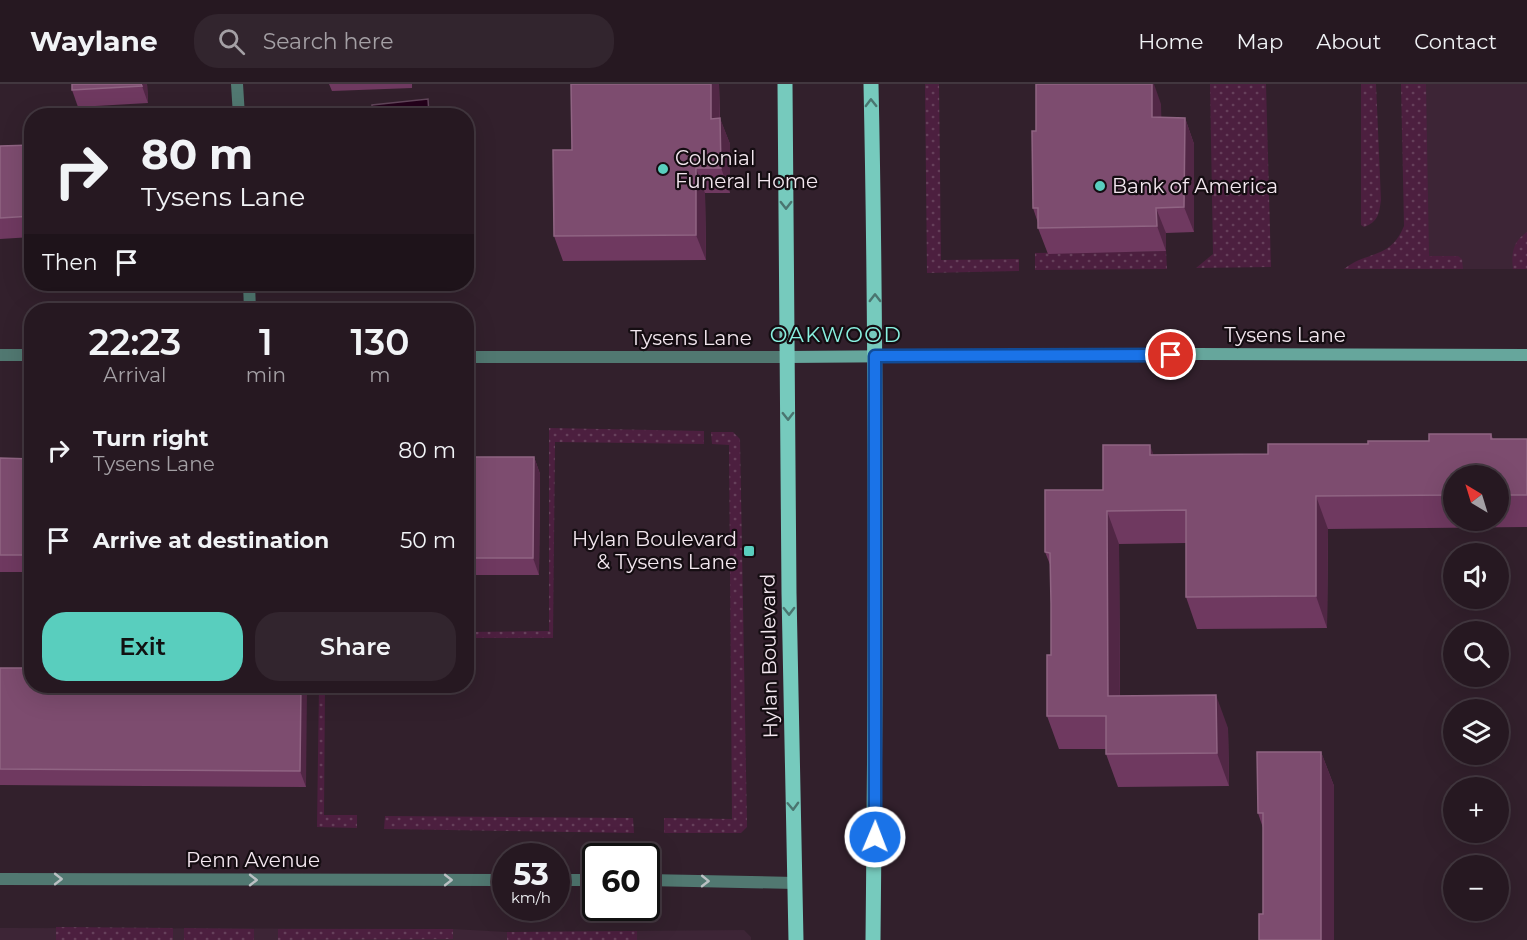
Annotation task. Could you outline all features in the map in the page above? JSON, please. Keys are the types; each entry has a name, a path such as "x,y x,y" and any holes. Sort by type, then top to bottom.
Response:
{"main road":[{"name":"Hylan Boulevard","path":"785,84 790,672 796,940"},
{"path":"871,84 875,356 876,766 873,940"}],"street":[{"path":"237,84 238,108"},
{"path":"0,355 24,355"},
{"name":"Tysens Lane","path":"474,357 1527,355"},
{"name":"Penn Avenue","path":"0,879 492,880"},
{"path":"660,880 795,883"}],"shaded area":[{"path":"925,84 939,84 941,260 1019,259 1019,271 927,273"},
{"path":"1210,84 1266,84 1271,267 1196,268 1213,254"},
{"path":"1361,84 1376,84 1381,200 1377,217 1364,227 1361,225"},
{"path":"1401,84 1426,84 1429,256 1458,256 1462,259 1463,269 1344,269 1385,250 1398,237 1404,226"},
{"path":"1417,84 1527,84 1527,269 1419,269"},
{"path":"428,99 429,108 372,108 372,105"},
{"path":"1527,232 1527,269 1513,269 1514,248"},
{"path":"1166,251 1167,269 1035,270 1035,253"},
{"path":"549,428 704,431 704,444 555,442 553,638 474,638 474,632 549,631"},
{"path":"711,432 733,432 740,439 747,827 741,833 664,833 664,818 732,819 729,445 712,444"},
{"path":"319,693 325,693 324,815 357,815 357,828 317,827"},
{"path":"385,816 633,818 634,833 384,829"},
{"path":"56,927 173,928 173,940 56,940"},
{"path":"0,928 453,929 507,932 744,930 751,940 0,940"},
{"path":"184,928 254,929 254,940 184,940"},
{"path":"278,929 453,929 453,939 278,940"},
{"path":"637,931 637,940 507,940 507,932"}],"building":[{"path":"72,84 141,84 142,86 72,90"},
{"path":"571,84 711,84 711,119 720,118 721,168 696,168 696,235 554,236 553,150 572,150"},
{"path":"1036,84 1152,84 1152,117 1185,118 1184,207 1156,208 1157,226 1038,228 1038,208 1033,208 1032,131 1036,131"},
{"path":"24,145 24,216 0,218 0,146"},
{"path":"1429,434 1491,434 1491,439 1527,439 1527,495 1509,495 1509,465 1443,465 1443,495 1316,496 1316,596 1186,597 1186,510 1107,511 1108,696 1216,695 1217,753 1106,754 1106,716 1047,716 1047,655 1051,655 1051,604 1050,553 1045,552 1045,490 1103,490 1103,445 1150,445 1150,455 1268,454 1268,444 1368,444 1368,441 1429,441"},
{"path":"474,457 534,457 533,558 474,558"},
{"path":"0,458 24,459 24,555 0,555"},
{"path":"0,668 24,668 24,693 301,693 300,771 0,769"},
{"path":"1257,752 1321,752 1321,940 1259,940 1259,914 1263,914 1263,813 1258,813"}],"place":[{"name":"Colonial Funeral Home","path":"663,169"},
{"name":"Bank of America","path":"1100,186"},
{"name":"Hylan Boulevard & Tysens Lane","path":"749,551"}],"district":[{"name":"OAKWOOD","path":"836,335"}],"route":[{"path":"875,837 875,356 1171,355"}]}
